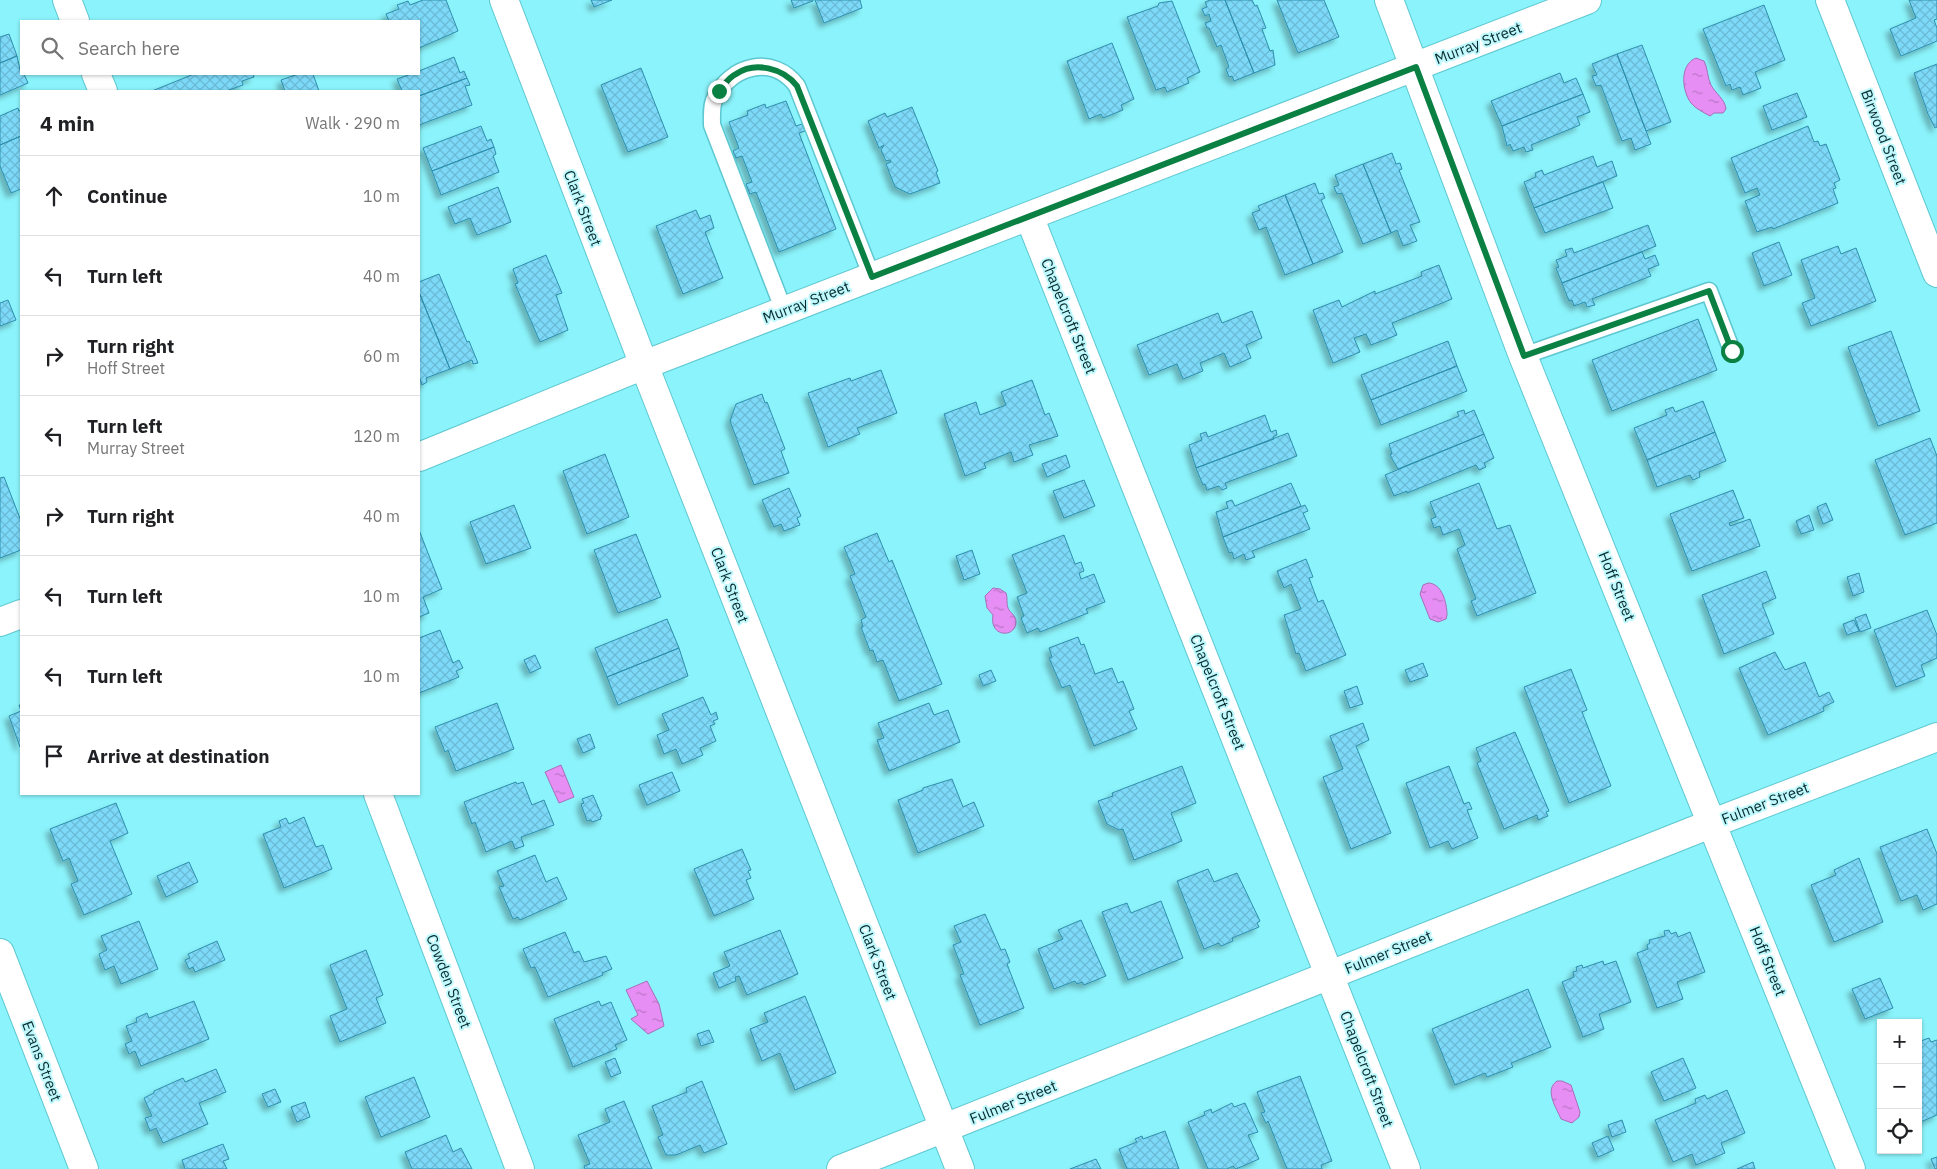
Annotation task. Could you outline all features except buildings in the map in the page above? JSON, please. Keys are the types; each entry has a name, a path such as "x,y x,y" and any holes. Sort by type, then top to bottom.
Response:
{"street":[{"path":"67,0 75,20"},
{"name":"Clark Street","path":"504,0 644,365 960,1169"},
{"name":"Hoff Street","path":"1389,0 1524,356 1851,1169"},
{"name":"Murray Street","path":"420,457 644,365 1587,0"},
{"name":"Birwood Street","path":"1830,0 1937,273"},
{"path":"96,75 103,90"},
{"name":"Chapelcroft Street","path":"1029,216 1406,1169"},
{"path":"0,622 20,614"},
{"name":"Fulmer Street","path":"841,1169 944,1130 1713,823 1937,737"},
{"name":"Cowden Street","path":"378,795 520,1169"},
{"name":"Evans Street","path":"0,953 84,1169"}],"lane":[{"path":"784,311 712,125 714,100 733,75 744,69 762,66 791,79 797,86 872,277"},
{"path":"1524,356 1709,291 1732,351"}],"water":[{"path":"1696,58 1704,61 1711,85 1725,105 1726,109 1723,113 1714,113 1710,116 1695,107 1688,98 1684,85 1685,72 1687,66"},
{"path":"1428,583 1437,586 1445,600 1446,619 1438,622 1430,619 1420,594 1423,585"},
{"path":"993,588 1000,589 1006,593 1008,608 1016,620 1015,627 1008,633 999,632 995,628 993,615 987,608 985,596"},
{"path":"561,765 574,797 559,803 545,772"},
{"path":"647,981 659,1004 664,1026 648,1034 631,1019 638,1015 626,990"},
{"path":"1557,1081 1571,1085 1580,1112 1579,1117 1572,1123 1561,1119 1552,1099 1551,1089"}],"route":[{"path":"719,91 733,75 744,69 762,66 791,79 797,86 872,277 1416,67 1524,356 1709,291 1732,351"}]}
